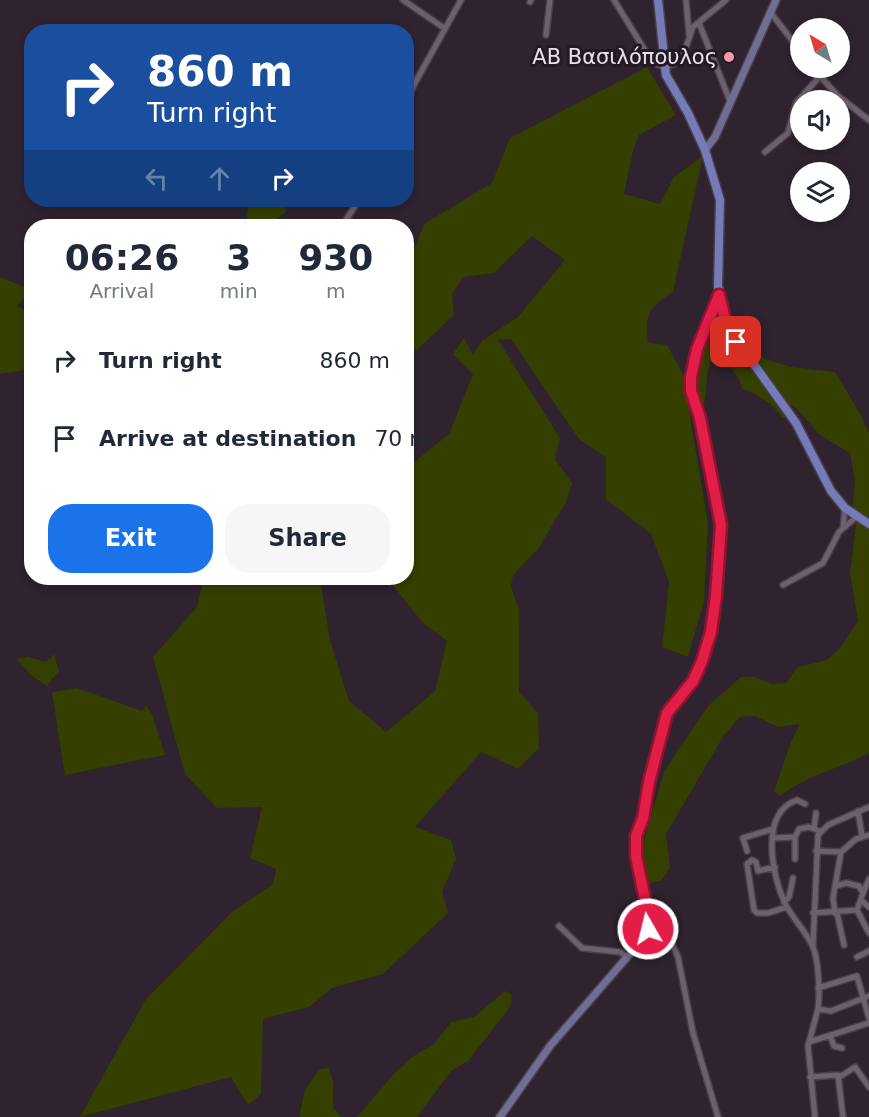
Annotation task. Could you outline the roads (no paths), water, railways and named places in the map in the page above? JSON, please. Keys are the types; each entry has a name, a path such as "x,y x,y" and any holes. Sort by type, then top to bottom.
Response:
{"main road":[{"path":"658,0 661,66 705,150 720,200 719,295 725,319 736,342 796,423 831,491 845,508 869,524"}],"street":[{"path":"402,0 444,28"},
{"path":"415,83 461,0"},
{"path":"546,35 550,0"},
{"path":"614,0 661,66 681,57 687,47 689,35 686,0"},
{"path":"689,35 699,23 726,0"},
{"path":"705,150 716,137 776,0"},
{"path":"771,13 790,38"},
{"path":"699,23 730,101"},
{"path":"765,152 788,133 796,104 818,78"},
{"path":"822,78 844,102 869,120"},
{"path":"500,1117 550,1047 646,935 649,923 636,856 636,836 643,818 649,782 667,713 693,681 702,661 711,632 716,596 721,525 700,418 691,391 691,377 697,349 719,295"},
{"path":"843,528 845,508"},
{"path":"783,585 823,564 843,528 856,517"},
{"path":"805,804 797,800 789,804 778,816 772,838 775,867 786,904 813,946"},
{"path":"795,859 795,837 803,827 817,830 869,807"},
{"path":"816,851 841,852 866,836 858,811"},
{"path":"815,1117 809,1042 818,1009 819,988 813,946 816,813"},
{"path":"747,850 742,838 773,828"},
{"path":"772,838 795,837"},
{"path":"841,852 832,907 836,913 844,945"},
{"path":"775,867 758,871 756,862 752,860 747,864 754,910 757,913 768,913 786,904 794,878"},
{"path":"869,879 857,910 869,933"},
{"path":"836,886 855,883 862,893"},
{"path":"861,900 869,907"},
{"path":"813,913 857,910"},
{"path":"649,923 664,927 675,948 693,1033 718,1117"},
{"path":"559,926 582,948 620,952 627,957"},
{"path":"857,957 869,951"},
{"path":"819,988 856,976 866,998 869,1018"},
{"path":"818,1009 831,1011 866,998"},
{"path":"809,1042 869,1023"},
{"path":"830,1035 834,1046 842,1048"},
{"path":"838,1078 855,1068 869,1087"},
{"path":"810,1077 834,1074 838,1078 843,1117"}],"place":[{"name":"ΑΒ Βασιλόπουλος","path":"729,57"}]}
